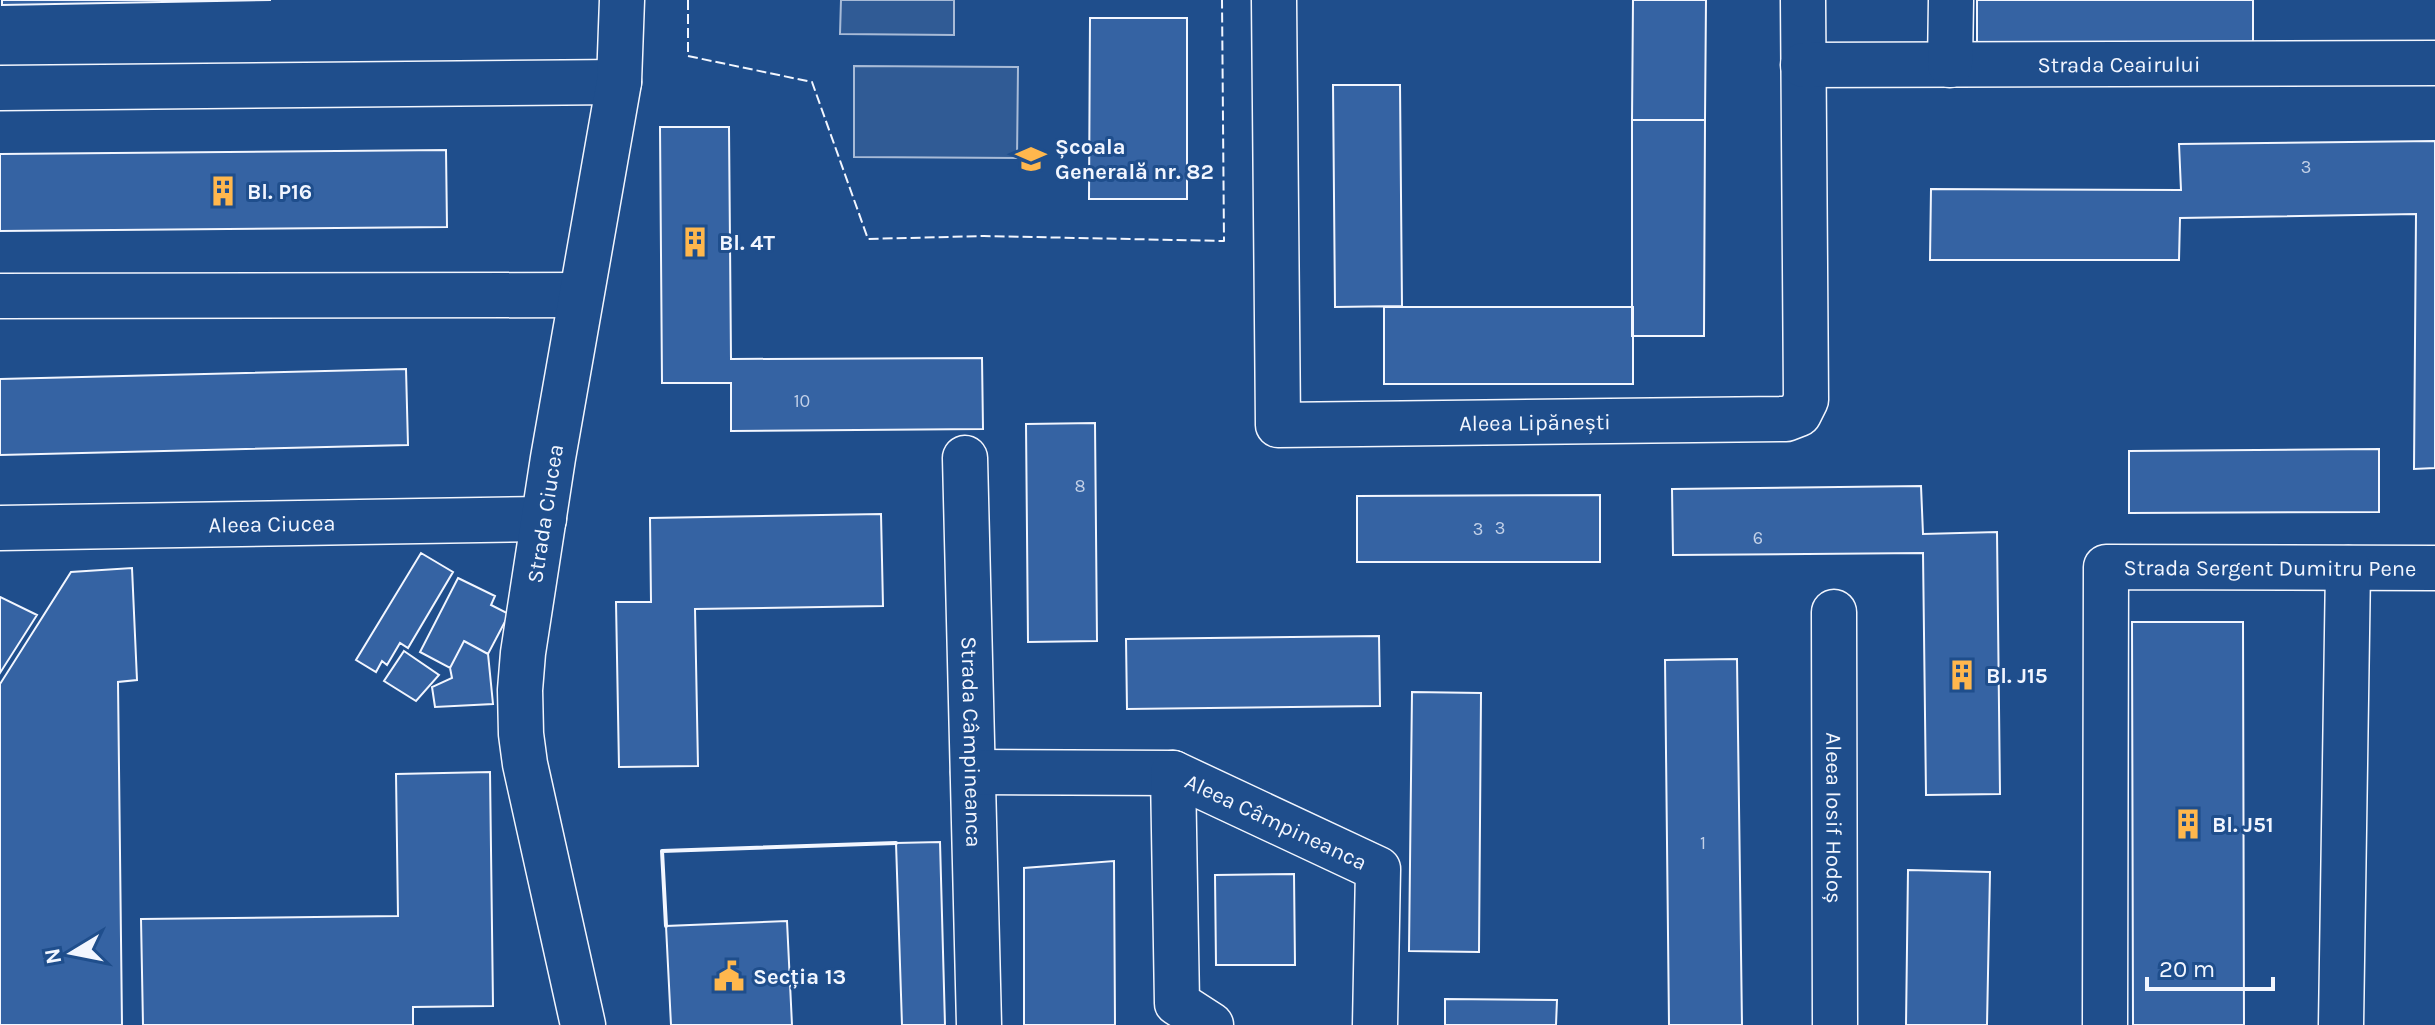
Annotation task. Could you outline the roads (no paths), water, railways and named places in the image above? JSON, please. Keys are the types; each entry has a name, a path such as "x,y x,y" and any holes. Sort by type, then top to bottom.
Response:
{"street":[{"name":"Strada Ciucea","path":"583,1025 538,827 521,734 523,653 619,82 622,0"},
{"name":"Aleea Lipănești","path":"1274,0 1278,425 1786,419 1799,414 1806,400 1803,0"},
{"path":"1950,65 1951,0"},
{"name":"Strada Ceairului","path":"1803,65 2435,63"},
{"path":"0,88 619,82"},
{"path":"0,296 581,295"},
{"name":"Strada Câmpineanca","path":"965,458 979,1025"},
{"name":"Aleea Ciucea","path":"0,528 544,519"},
{"name":"Strada Sergent Dumitru Pene","path":"2105,1025 2106,567 2435,568"},
{"path":"2341,1025 2348,568"},
{"name":"Aleea Iosif Hodoș","path":"1834,612 1835,1025"},
{"name":"Aleea Câmpineanca","path":"973,772 1173,773 1378,869 1375,1025"},
{"path":"1173,773 1177,1003 1211,1025"}],"place":[{"name":"Școala Generală nr. 82","path":"1031,159"},
{"name":"Bl. P16","path":"223,191"},
{"name":"Bl. 4T","path":"695,242"},
{"name":"Bl. J15","path":"1962,675"},
{"name":"Bl. J51","path":"2188,824"},
{"name":"Secția 13","path":"729,976"}]}
